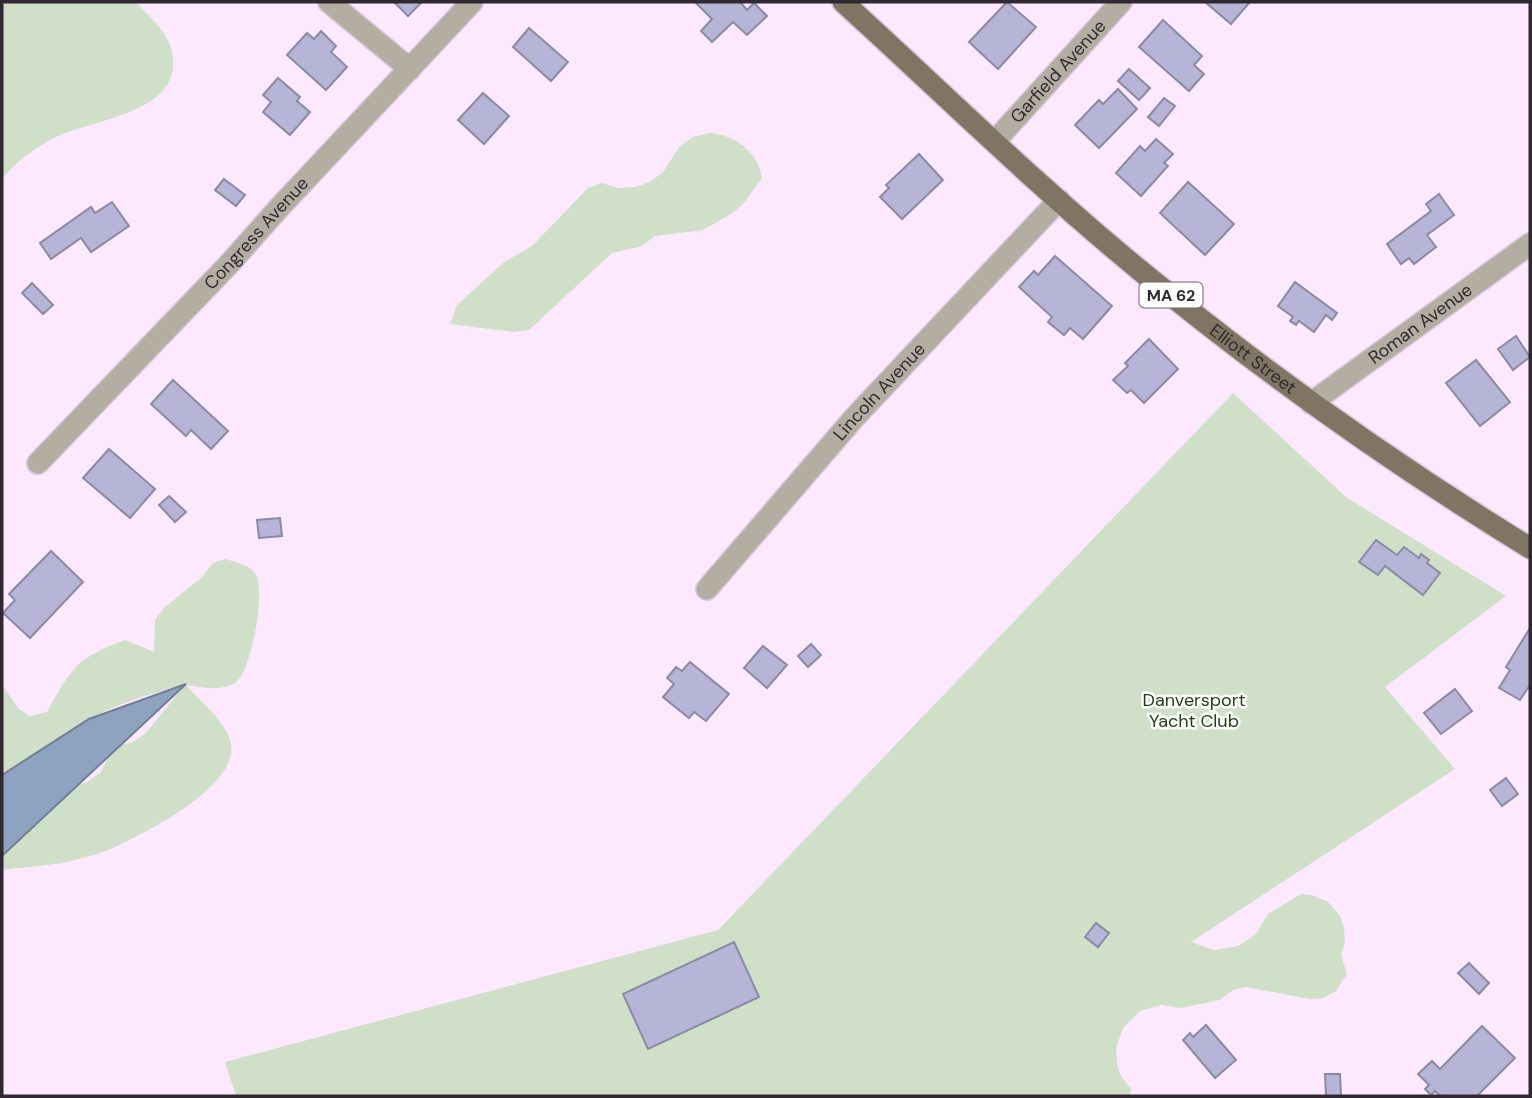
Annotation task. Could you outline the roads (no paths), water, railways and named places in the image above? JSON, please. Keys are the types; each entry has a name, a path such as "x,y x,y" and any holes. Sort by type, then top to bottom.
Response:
{"main road":[{"name":"Elliott Street","path":"844,2 1141,272 1311,403 1530,548"}],"street":[{"path":"329,2 410,68"},
{"name":"Congress Avenue","path":"38,463 231,262 277,209 472,2"},
{"name":"Garfield Avenue","path":"995,141 1121,2"},
{"name":"Lincoln Avenue","path":"707,589 854,418 1059,200"},
{"name":"Roman Avenue","path":"1311,403 1530,244"}],"water":[{"path":"186,684 2,856 2,775 89,719"}],"park label":[{"name":"Danversport Yacht Club","path":"1194,710"}]}
